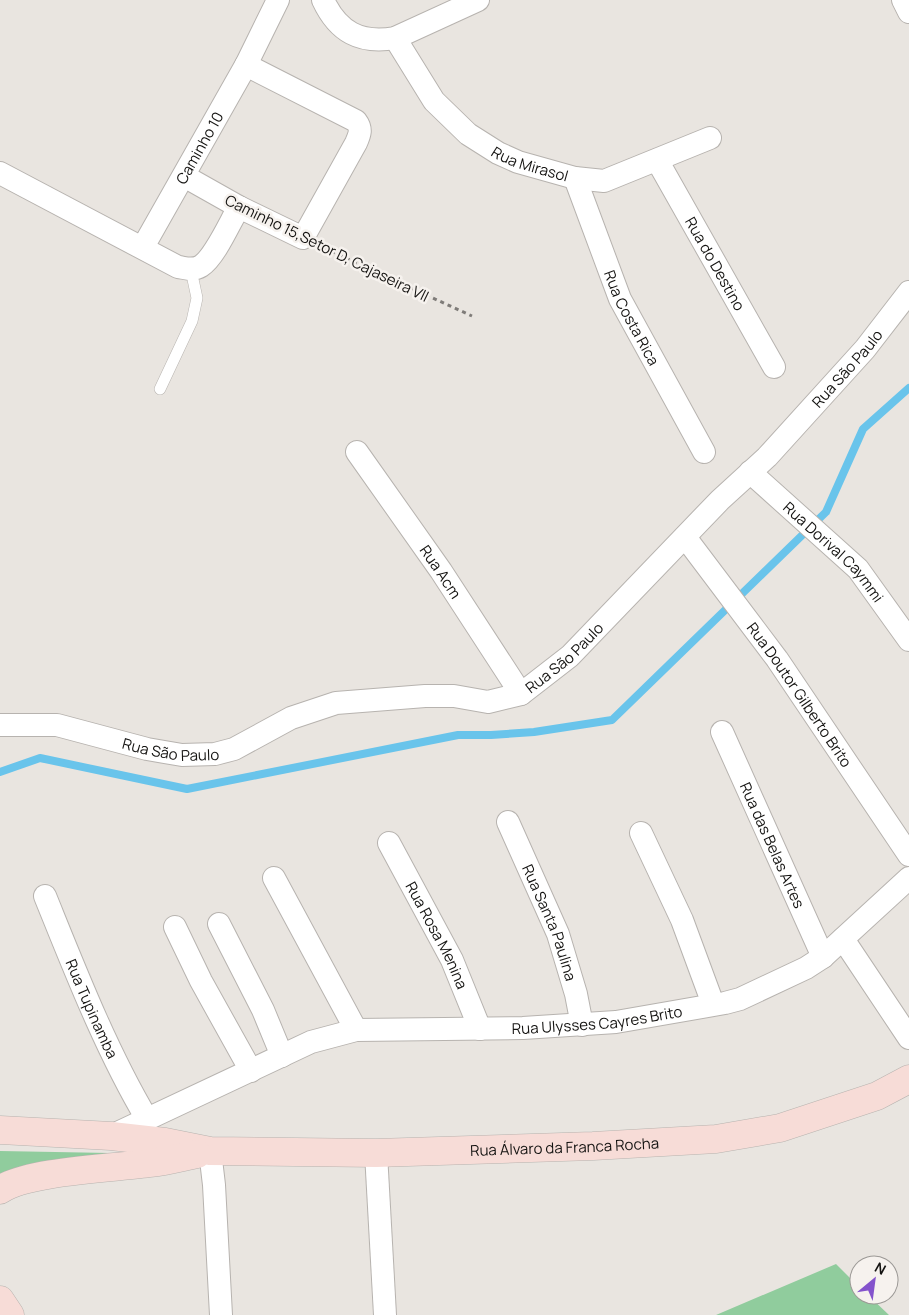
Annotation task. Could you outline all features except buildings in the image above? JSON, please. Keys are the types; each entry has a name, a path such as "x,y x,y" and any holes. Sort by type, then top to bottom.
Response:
{"main road":[{"name":"Rua Álvaro da Franca Rocha","path":"0,1130 111,1136 165,1142 210,1151 376,1153 593,1146 716,1139 780,1128 877,1096 909,1079"},
{"name":"Rua Álvaro da Franca Rocha","path":"0,1190 6,1186 43,1176 153,1162 210,1151"},
{"path":"0,1300 10,1315"}],"street":[{"name":"Caminho 10","path":"143,247 246,65 278,0"},
{"path":"323,0 339,25 354,36 380,41 395,38 478,0"},
{"path":"903,0 909,12"},
{"name":"Rua Mirasol","path":"395,38 434,101 468,134 498,153 518,162 575,178 604,181 710,138"},
{"path":"246,65 356,121 360,127 359,137 303,238"},
{"name":"Rua do Destino","path":"657,160 774,368"},
{"path":"0,173 178,267 192,270 201,266 210,257 239,207"},
{"name":"Caminho 15,Setor D, Cajaseira VII","path":"184,176 239,207 303,238"},
{"name":"Rua Costa Rica","path":"575,178 620,299 704,452"},
{"name":"Rua São Paulo","path":"0,725 57,725 147,749 182,755 215,754 234,749 290,718 336,704 426,696 454,696 488,702 521,694 570,656 750,472 833,386 886,325 909,292"},
{"name":"Rua Acm","path":"357,452 441,570 521,694"},
{"name":"Rua Dorival Caymmi","path":"750,472 858,569 909,640"},
{"name":"Rua Doutor Gilberto Brito","path":"685,538 777,659 909,855"},
{"name":"Rua das Belas Artes","path":"722,732 823,957"},
{"name":"Rua Santa Paulina","path":"508,822 558,934 576,994 582,1025"},
{"path":"641,833 682,920 713,1004"},
{"name":"Rua Rosa Menina","path":"390,843 452,960 480,1029"},
{"path":"274,878 356,1030"},
{"name":"Rua Ulysses Cayres Brito","path":"251,1071 311,1042 356,1030 480,1029 582,1025 632,1020 740,998 806,968 823,957 909,878"},
{"name":"Rua Tupinamba","path":"45,896 81,983 131,1092 147,1119"},
{"path":"219,924 263,1010 282,1056"},
{"path":"111,1136 251,1071 201,981 175,927"},
{"path":"843,939 909,1038"},
{"path":"210,1151 214,1185 221,1315"},
{"path":"376,1153 384,1315"}],"lane":[{"path":"160,389 192,321 197,298 192,270"}],"path":[{"name":"Caminho 15,Setor D, Cajaseira VII","path":"303,238 472,316"}],"green space":[{"path":"0,1151 110,1153 110,1162 0,1181"},
{"path":"836,1264 849,1277 849,1305 878,1305 889,1315 716,1315"}],"waterway":[{"path":"0,772 40,758 187,789 458,735 534,732 612,720 826,512 863,429 909,388"}]}
